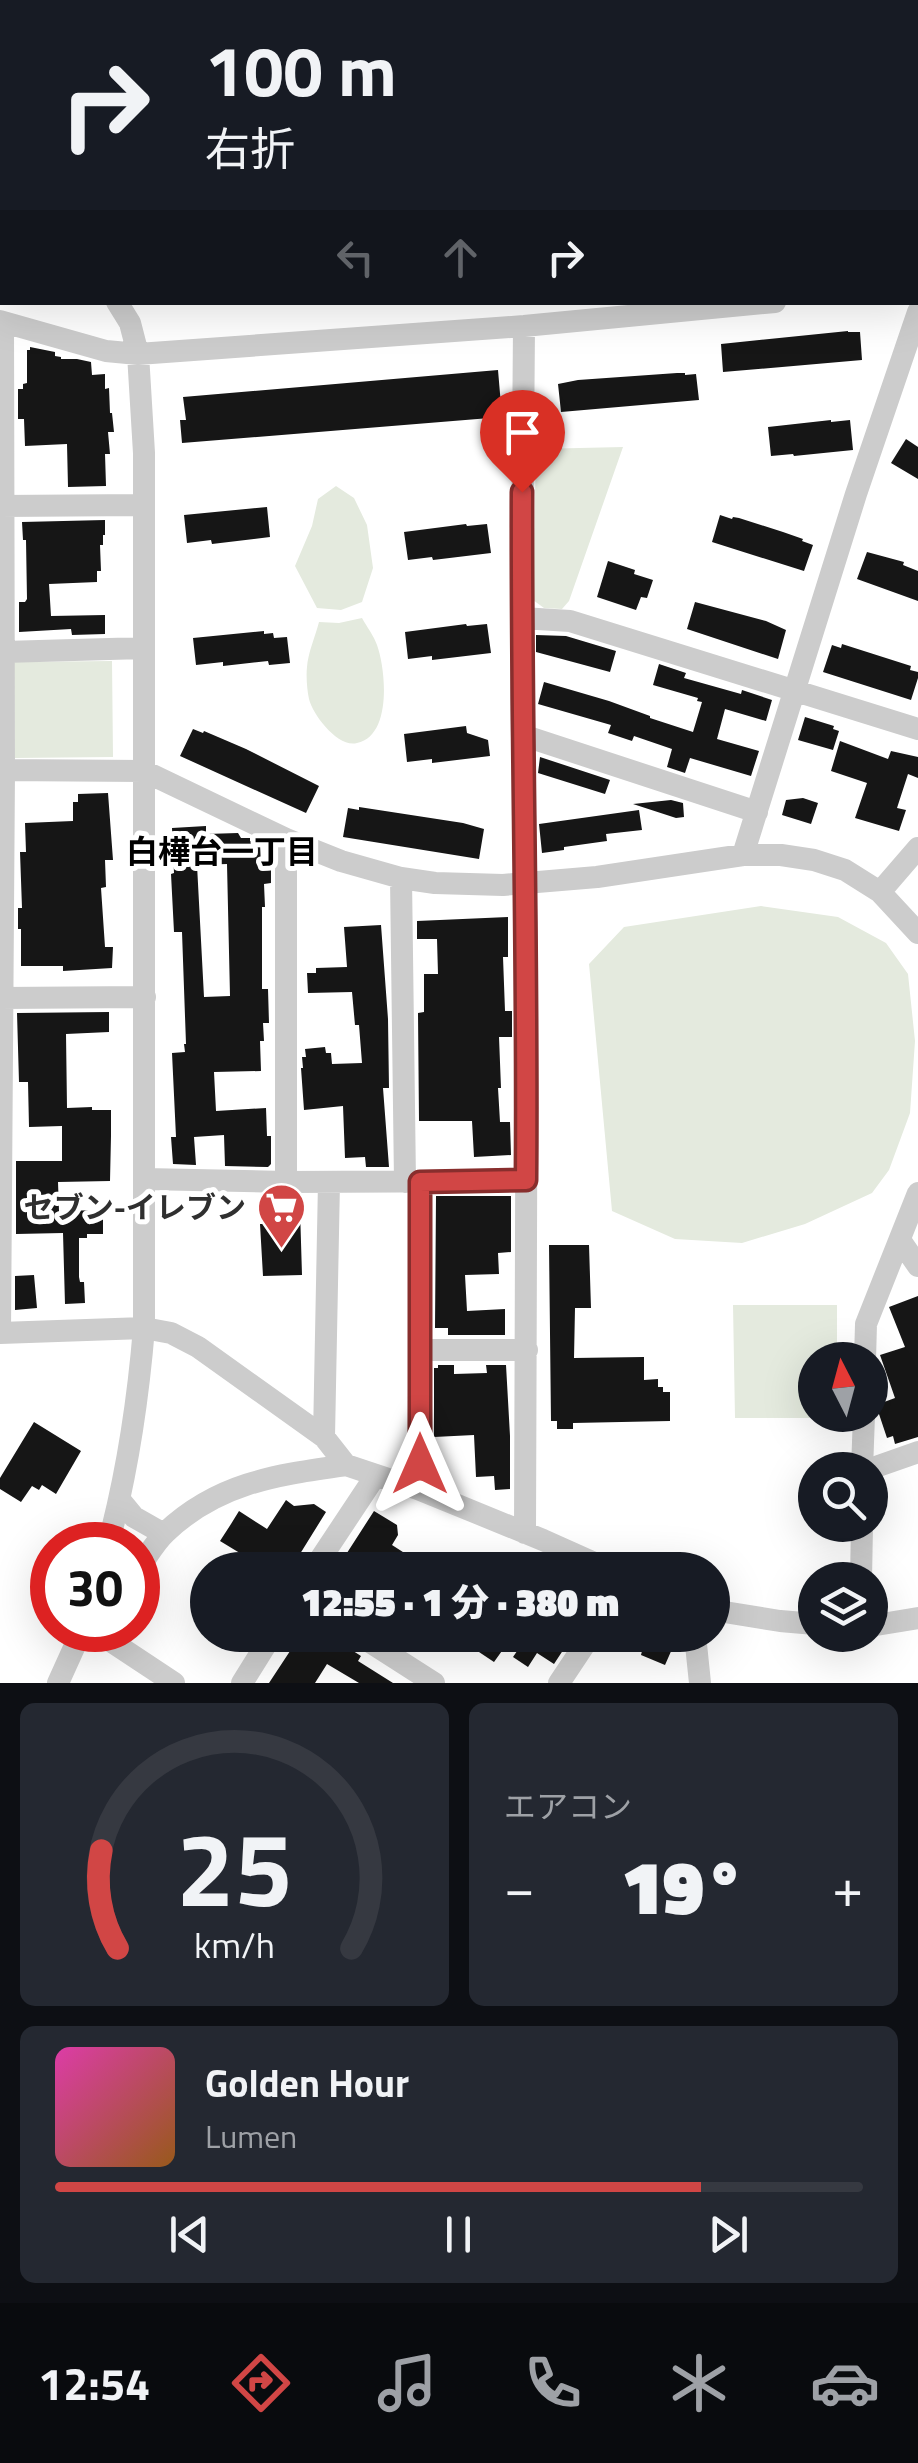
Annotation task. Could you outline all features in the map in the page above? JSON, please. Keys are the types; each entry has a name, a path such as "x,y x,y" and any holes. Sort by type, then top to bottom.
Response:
{"street":[{"path":"114,1522 144,1328 144,505 138,354 130,322 119,305"},
{"path":"346,1465 324,1437 198,1347 172,1333 144,1328 0,1334 2,322 106,351 138,354 524,326 744,305"},
{"path":"743,855 856,494 918,312"},
{"path":"524,326 525,1533"},
{"path":"2,506 144,505"},
{"path":"522,618 570,620 918,729"},
{"path":"4,652 144,648"},
{"path":"522,735 757,812"},
{"path":"2,770 144,770 286,839 342,861 435,883 504,885 597,877 743,855 814,860 845,870 880,892 918,933"},
{"path":"286,839 286,1182"},
{"path":"880,892 918,848"},
{"path":"401,878 420,1350 418,1489"},
{"path":"1,998 144,997"},
{"path":"144,1179 526,1180"},
{"path":"324,1437 329,1182"},
{"path":"866,1342 866,1324 909,1227 918,1193"},
{"path":"909,1227 918,1266"},
{"path":"420,1350 526,1350"},
{"path":"888,1462 918,1452"},
{"path":"160,1539 195,1509 233,1488 346,1465 418,1489 569,1552"},
{"path":"325,1552 376,1474"},
{"path":"120,1500 134,1517 164,1534"},
{"path":"730,1613 798,1623"},
{"path":"888,1623 918,1618"},
{"path":"58,1683 72,1652"},
{"path":"127,1652 174,1683"},
{"path":"242,1683 261,1652"},
{"path":"385,1652 434,1683"},
{"path":"558,1683 579,1652"},
{"path":"697,1652 700,1683"}],"shaded area":[{"path":"623,447 569,601 562,609 544,608 533,600 536,449"},
{"path":"336,486 354,498 367,525 373,568 362,602 341,610 317,608 295,566 312,526 318,499"},
{"path":"362,618 380,656 384,701 376,728 368,738 350,743 327,729 311,706 307,667 319,622"},
{"path":"112,661 113,757 15,758 14,662"},
{"path":"761,906 838,917 886,943 908,974 915,1041 910,1113 889,1170 872,1193 805,1224 742,1243 675,1239 612,1211 589,964 624,927"},
{"path":"733,1305 837,1305 837,1342 798,1342 798,1418 735,1418"}],"building":[{"path":"860,332 862,360 723,372 721,344"},
{"path":"30,347 55,352 61,359 91,362 92,375 105,374 114,432 108,432 106,486 68,487 67,444 25,446 24,419 18,419 18,389 27,383"},
{"path":"498,370 502,417 182,443 180,420 186,420 183,397"},
{"path":"696,374 699,400 561,412 558,384"},
{"path":"850,420 853,450 771,456 768,427"},
{"path":"906,439 918,447 918,479 891,463"},
{"path":"267,507 270,537 187,543 184,515"},
{"path":"720,515 783,532 813,545 804,571 712,542"},
{"path":"105,520 97,582 49,584 51,616 105,615 105,634 72,635 71,629 19,632 19,602 27,599 22,522"},
{"path":"487,524 491,553 408,560 404,532"},
{"path":"867,552 904,562 903,565 918,571 918,601 857,579"},
{"path":"608,561 653,580 647,598 641,597 636,610 597,597"},
{"path":"695,602 786,630 778,659 687,629"},
{"path":"487,624 491,653 408,659 405,632"},
{"path":"273,633 274,638 287,637 290,663 196,665 193,638"},
{"path":"536,635 566,636 616,651 610,672 536,652"},
{"path":"842,644 911,666 910,670 918,672 918,678 911,700 823,672 832,645 841,648"},
{"path":"659,664 686,673 684,678 772,700 766,721 725,709 717,739 759,751 751,776 690,758 685,773 667,767 672,749 634,736 632,741 608,733 611,725 538,704 544,682 693,732 702,702 653,685"},
{"path":"805,717 839,731 833,750 798,740"},
{"path":"466,726 467,733 488,740 490,756 407,762 404,734"},
{"path":"193,729 246,749 319,786 306,813 180,756"},
{"path":"840,741 888,759 891,751 918,757 918,778 908,774 897,808 906,810 899,831 855,818 867,783 831,771"},
{"path":"540,757 610,780 605,794 538,773"},
{"path":"108,793 113,860 105,860 106,887 101,888 105,947 113,947 112,968 63,971 63,966 21,966 18,908 22,908 20,852 26,852 25,823 73,821 73,802 78,802 78,794"},
{"path":"803,798 818,803 811,824 782,815 786,800"},
{"path":"671,800 683,803 684,817 633,804"},
{"path":"348,808 484,829 479,859 343,837"},
{"path":"639,810 642,830 606,834 607,841 542,853 539,824"},
{"path":"206,826 206,834 238,833 241,838 260,843 261,867 271,866 271,883 264,884 262,907 262,989 268,989 269,1023 263,1023 264,1041 260,1041 261,1071 214,1072 216,1111 266,1108 267,1136 271,1136 268,1167 225,1166 224,1135 194,1137 196,1165 173,1164 171,1137 176,1137 172,1053 185,1052 186,1044 182,932 174,932 172,828","holes":["227,864 230,996 204,997 197,865"]},
{"path":"508,917 508,957 503,957 505,1011 512,1011 512,1037 499,1037 498,1088 500,1122 510,1122 511,1155 474,1157 472,1121 419,1121 418,1013 424,1012 424,974 438,974 437,939 417,939 417,921"},
{"path":"381,925 388,1019 389,1088 383,1088 389,1167 366,1167 365,1157 345,1158 343,1106 304,1110 301,1068 305,1049 325,1047 326,1053 331,1053 332,1064 362,1063 352,992 308,993 307,973 316,973 316,968 347,967 344,927"},
{"path":"109,1012 109,1032 66,1034 67,1108 111,1110 111,1136 110,1181 58,1182 59,1211 103,1210 103,1234 79,1238 79,1277 84,1282 85,1303 65,1304 63,1233 16,1234 16,1161 62,1161 62,1126 29,1127 28,1082 19,1082 17,1013"},
{"path":"436,1196 511,1196 511,1252 498,1253 499,1274 465,1275 467,1311 505,1309 505,1335 448,1335 448,1328 435,1328"},
{"name":"セブン-イレブン","path":"300,1209 302,1275 263,1276 260,1224 264,1224 264,1210"},
{"path":"549,1245 589,1245 591,1308 575,1308 574,1358 644,1357 644,1380 658,1379 658,1387 670,1392 670,1421 573,1423 573,1429 557,1429 557,1421 551,1421"},
{"path":"34,1275 37,1308 15,1310 15,1276"},
{"path":"918,1296 918,1437 895,1444 893,1436 887,1438 885,1432 888,1401 895,1398 888,1378 888,1352 905,1347 889,1307"},
{"path":"454,1365 454,1374 487,1373 486,1365 506,1365 510,1489 495,1490 494,1476 476,1477 474,1435 434,1437 434,1368"},
{"path":"34,1422 81,1451 56,1494 42,1485 39,1490 32,1486 21,1502 0,1489 0,1478"},
{"path":"286,1500 294,1506 314,1504 326,1512 301,1552 238,1552 220,1541 239,1511 267,1529"},
{"path":"374,1511 397,1525 398,1535 392,1545 403,1552 348,1552"},
{"path":"289,1652 355,1652 361,1656 358,1661 393,1683 359,1683 327,1664 315,1683 269,1683"},
{"path":"479,1652 501,1652 494,1662"},
{"path":"516,1652 562,1652 554,1664 537,1653 528,1667 513,1657"},
{"path":"642,1652 671,1652 665,1665"}],"place":[{"name":"セブン-イレブン","path":"281,1250"}],"district":[{"name":"白樺台一丁目","path":"222,852"}],"route":[{"path":"420,1464 420,1182 526,1180 522,492"}]}
